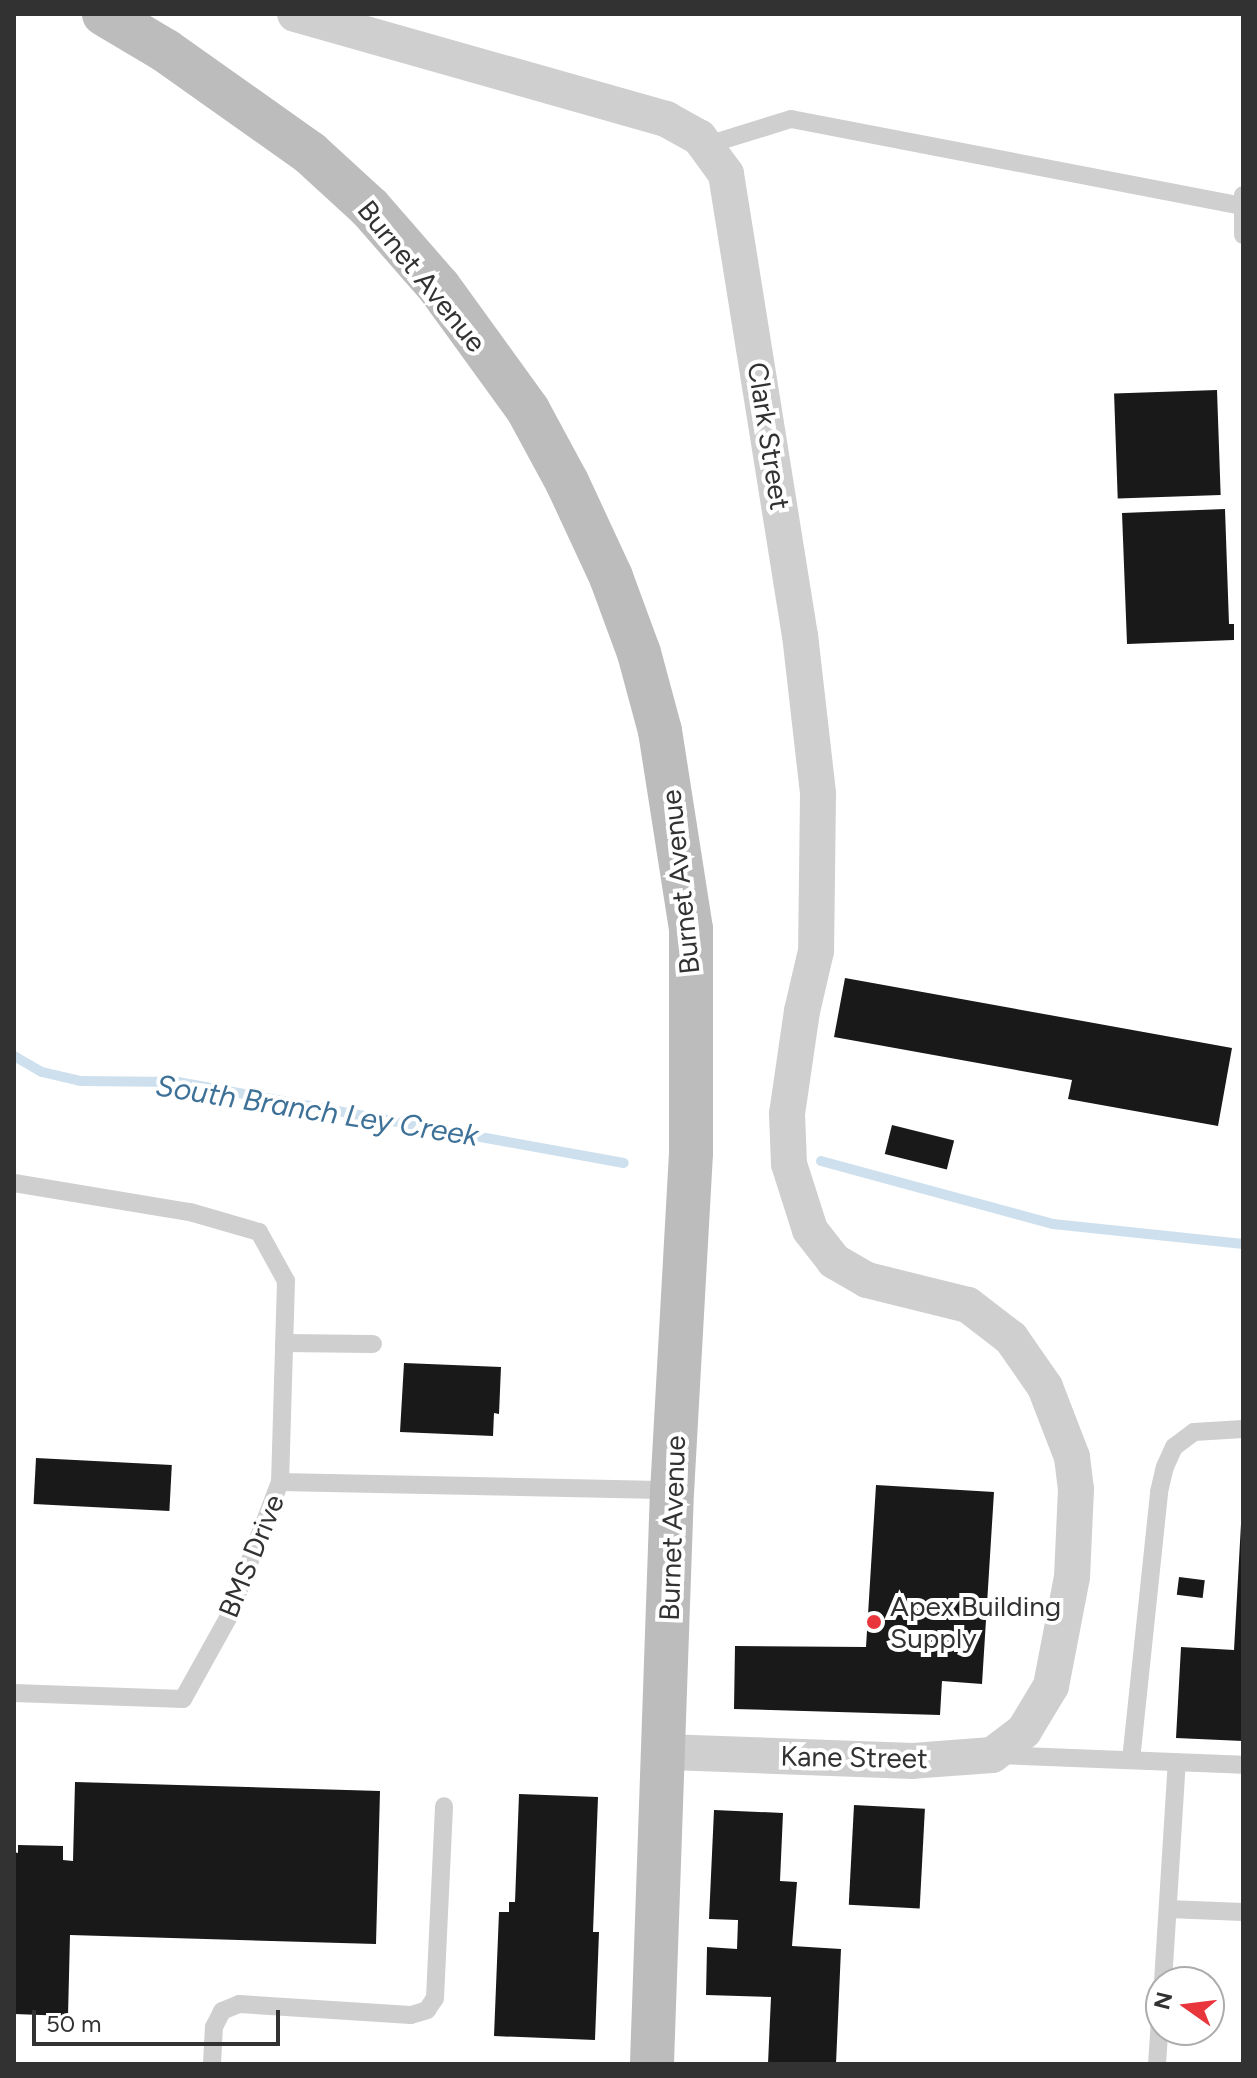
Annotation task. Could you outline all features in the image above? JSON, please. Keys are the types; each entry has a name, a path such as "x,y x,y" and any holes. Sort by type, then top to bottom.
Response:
{"street":[{"name":"Burnet Avenue","path":"104,14 166,51 310,153 370,208 439,287 528,410 567,482 611,577 639,653 660,731 691,929 691,1153 672,1490 652,2064"},
{"name":"Clark Street","path":"295,14 666,119 699,137 726,174 800,635 818,794 816,951 802,1011 787,1114 789,1164 810,1230 834,1261 867,1280 968,1305 1011,1338 1045,1387 1072,1457 1076,1489 1072,1577 1051,1686 1031,1722 992,1755"},
{"name":"Kane Street","path":"664,1752 913,1761 992,1755"}],"lane":[{"path":"707,145 791,119 1242,206"},
{"path":"1243,195 1243,235"},
{"path":"14,1183 190,1212 259,1232 286,1281 280,1482"},
{"path":"284,1343 373,1344"},
{"path":"1131,1760 1159,1492 1165,1467 1174,1447 1194,1432 1243,1429"},
{"name":"BMS Drive","path":"14,1693 183,1699 228,1618 280,1482 672,1490"},
{"path":"992,1755 1243,1765"},
{"path":"1164,1966 1177,1762"},
{"path":"212,2064 214,2027 222,2011 239,2004 411,2015 427,2010 435,1998 444,1806"},
{"path":"1168,1909 1243,1912"}],"building":[{"path":"1217,390 1221,495 1118,499 1114,394"},
{"path":"1225,509 1229,624 1234,624 1234,640 1127,644 1122,513"},
{"path":"845,978 1232,1048 1218,1126 1068,1099 1072,1080 834,1037"},
{"path":"892,1125 954,1140 947,1170 885,1154"},
{"path":"404,1363 501,1367 499,1414 494,1413 493,1436 400,1432"},
{"path":"36,1458 172,1465 169,1511 34,1504"},
{"path":"876,1485 994,1492 982,1684 942,1681 940,1715 734,1709 735,1646 866,1647"},
{"path":"1241,1524 1243,1741 1176,1738 1181,1647 1234,1650"},
{"path":"1179,1577 1205,1580 1203,1598 1177,1595"},
{"path":"75,1782 380,1791 376,1944 70,1935 68,2016 14,2014 14,1852 18,1853 18,1845 63,1846 63,1860 73,1861"},
{"path":"519,1794 598,1797 593,1932 599,1932 595,2040 494,2036 499,1912 509,1912 509,1902 515,1902"},
{"path":"854,1805 925,1809 920,1909 849,1905"},
{"path":"714,1810 783,1813 780,1881 797,1882 792,1946 841,1949 836,2064 768,2064 771,1997 706,1995 707,1947 737,1949 738,1920 709,1919"}],"waterway":[{"name":"South Branch Ley Creek","path":"14,1056 42,1072 80,1081 178,1082 624,1163"},
{"name":"South Branch Ley Creek","path":"821,1161 1053,1224 1243,1244"}],"place":[{"name":"Apex Building Supply","path":"874,1622"}]}
